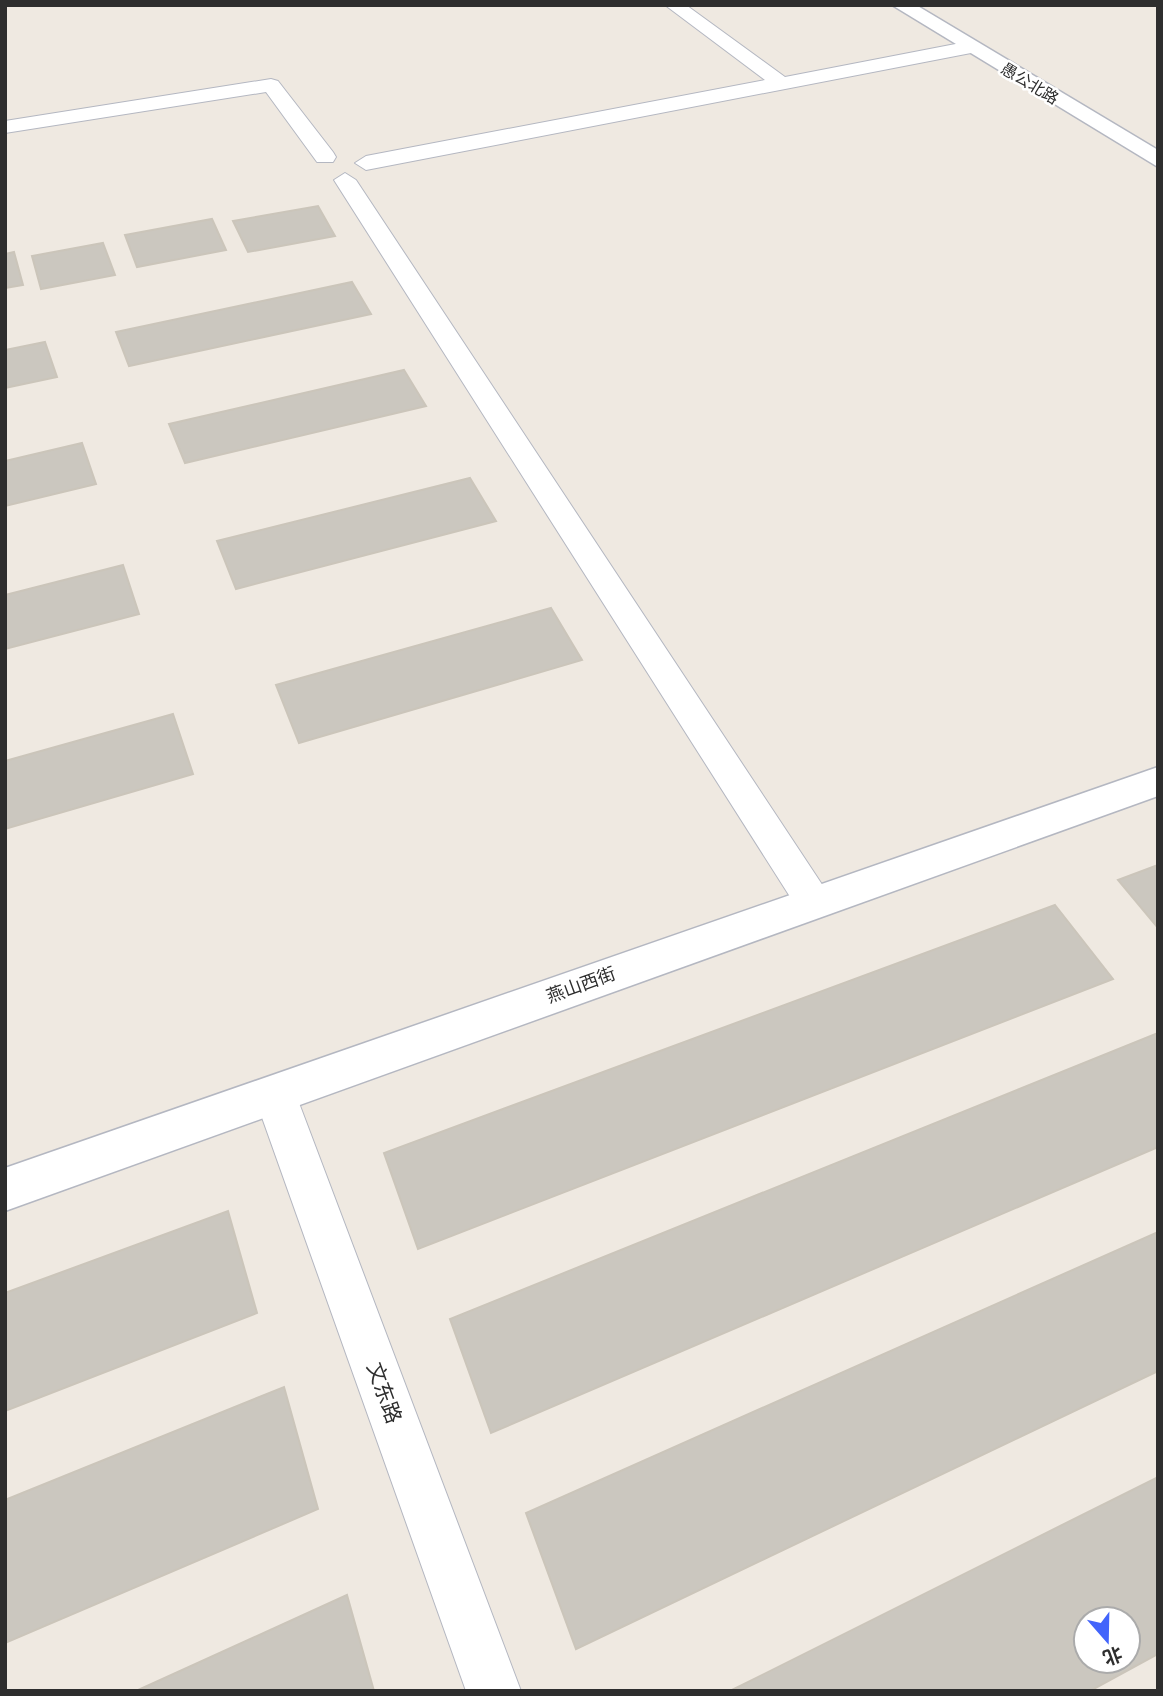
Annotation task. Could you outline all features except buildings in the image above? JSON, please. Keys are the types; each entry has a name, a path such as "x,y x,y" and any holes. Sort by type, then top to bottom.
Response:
{"street":[{"path":"674,5 780,83"},
{"name":"愚公北路","path":"902,5 1158,160"},
{"path":"5,127 271,85 325,157 311,168 314,176 327,180 780,83 971,47"},
{"path":"355,172 814,903"},
{"name":"燕山西街","path":"5,1190 1158,781"},
{"name":"文东路","path":"275,1095 494,1691"}]}
